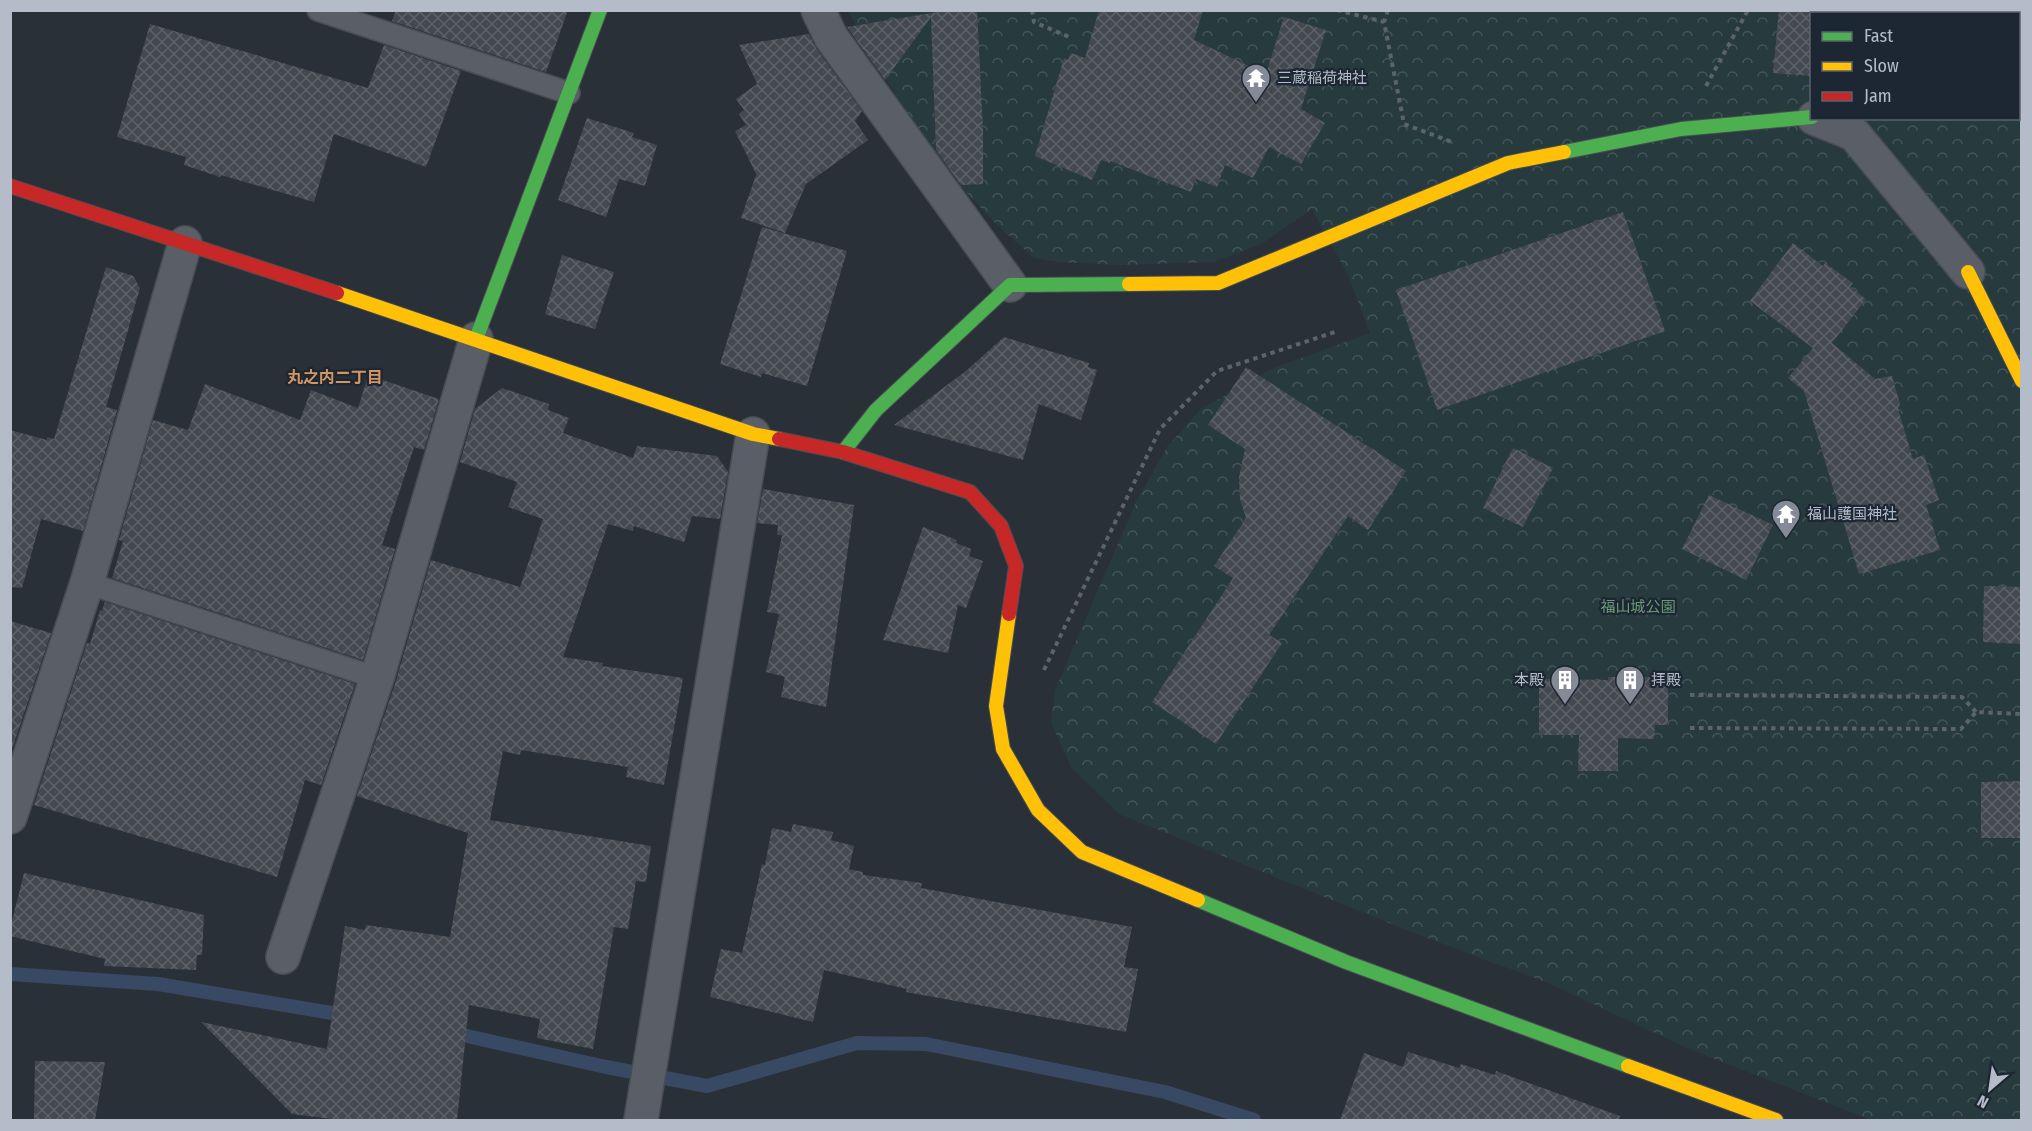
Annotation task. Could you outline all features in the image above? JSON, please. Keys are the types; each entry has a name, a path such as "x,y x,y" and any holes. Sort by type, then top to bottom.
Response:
{"street":[{"path":"283,957 378,678 476,339 600,10"},
{"path":"818,10 831,37 1010,285"},
{"path":"843,452 876,410 1010,285 1218,283 1508,163 1682,129 1810,117"},
{"path":"1818,120 1854,134 1968,272 2022,381"},
{"path":"10,186 476,339 753,434 843,452 970,492 1001,526 1016,566 996,706 1003,749 1038,810 1082,852 1346,962 1776,1120"},
{"path":"13,796 87,583 185,243"},
{"path":"641,1120 753,434"}],"lane":[{"path":"318,10 569,93"},
{"path":"87,583 378,678"}],"path":[{"path":"1032,10 1034,22 1069,37"},
{"path":"1337,10 1384,22"},
{"path":"1388,10 1384,22 1404,124 1508,163"},
{"path":"1682,129 1748,10"},
{"path":"1042,674 1160,429 1217,371 1335,332"},
{"path":"1690,695 1962,697 1976,712 2022,714"},
{"path":"1690,728 1961,729 1976,712"}],"green space":[{"name":"福山城公園","path":"848,11 2021,11 2021,1120 1871,1120 1687,1048 1548,983 1414,933 1119,814 1071,767 1051,722 1055,690 1136,502 1167,447 1201,409 1274,368 1370,333 1349,277 1312,209 1261,244 1213,262 1120,265 1059,262 1034,258 998,226 944,169 912,124"}],"building":[{"path":"396,10 568,10 546,72 392,21"},
{"path":"950,10 977,10 983,131 983,184 961,185 936,150 931,17 885,80 847,27"},
{"path":"1099,10 1203,10 1194,40 1266,74 1284,17 1326,30 1301,109 1325,123 1301,164 1269,147 1253,178 1225,165 1217,187 1196,179 1191,192 1110,161 1110,163 1101,160 1092,180 1035,156 1064,58 1068,60 1071,53 1085,58"},
{"path":"1779,10 1812,10 1810,12 1810,76 1773,73"},
{"path":"150,24 368,88 384,45 461,71 426,167 334,134 314,202 221,175 220,177 184,165 186,157 117,137"},
{"path":"809,34 816,48 862,111 855,121 868,140 806,184 785,233 741,218 757,176 735,131 746,125 739,114 744,110 736,99 757,84 739,45"},
{"path":"587,118 634,133 632,137 657,145 645,186 619,179 606,217 558,200"},
{"path":"1623,212 1665,331 1437,410 1396,290"},
{"path":"762,227 847,251 807,386 762,373 761,377 720,364"},
{"path":"1793,243 1823,266 1825,263 1853,283 1850,287 1866,299 1832,343 1875,379 1892,376 1900,404 1898,409 1913,459 1924,455 1939,500 1926,505 1940,550 1859,574 1804,391 1788,378 1813,348 1750,301"},
{"path":"562,255 614,272 595,329 545,314"},
{"path":"106,267 133,276 140,288 106,407 117,410 83,531 41,519 22,588 10,587 10,430 47,440 47,437 54,439"},
{"path":"1004,337 1089,363 1088,367 1097,370 1081,420 1039,404 1023,460 894,425 967,370"},
{"path":"1246,367 1406,471 1368,530 1348,516 1269,635 1282,643 1216,744 1152,702 1233,578 1214,566 1246,518 1240,499 1239,477 1245,449 1208,425"},
{"path":"367,379 378,382 380,379 439,399 424,450 414,447 382,545 395,549 363,660 112,578 123,541 119,540 153,420 188,430 205,384 300,420 311,390 358,408"},
{"path":"502,388 549,404 548,410 569,418 563,433 633,458 637,446 717,456 728,472 720,519 692,516 684,542 634,526 633,531 608,524 563,657 603,663 602,666 683,678 664,785 626,777 628,767 521,750 520,755 503,751 490,820 651,846 646,882 636,881 628,929 614,927 593,1049 537,1038 540,1019 469,1005 457,1120 340,1120 292,1114 201,1022 327,1049 345,926 365,930 366,925 450,937 468,833 357,796 395,684 431,560 520,587 543,519 508,507 517,482 460,462 475,409"},
{"path":"1513,448 1553,468 1523,527 1483,508"},
{"path":"763,489 854,505 826,707 781,697 785,677 766,672 779,614 767,612 782,535 777,535 778,525 757,523"},
{"path":"1709,495 1773,525 1746,580 1682,549"},
{"path":"923,527 957,540 956,543 971,549 969,556 983,561 966,608 958,605 948,653 883,640"},
{"path":"1984,586 2022,587 2022,644 1983,642"},
{"path":"105,602 355,684 321,785 305,780 277,877 34,805 87,643 90,644 100,610 102,611"},
{"path":"10,621 51,633 10,755"},
{"path":"1608,677 1668,677 1668,725 1655,725 1654,739 1618,738 1618,771 1578,771 1579,735 1539,735 1539,679 1608,680"},
{"path":"2022,781 2022,838 1981,838 1981,782"},
{"path":"793,824 833,832 831,840 854,846 849,869 863,872 863,875 922,883 921,888 1132,927 1124,967 1138,969 1126,1032 906,992 907,989 824,970 813,1022 710,997 721,949 742,953 762,864 765,865 772,828 791,832"},
{"path":"24,873 204,915 202,955 197,955 196,970 104,966 105,959 10,936"},
{"path":"1408,1052 1459,1068 1461,1064 1495,1075 1496,1071 1620,1116 1619,1120 1340,1120 1364,1053 1403,1067"},
{"path":"35,1061 105,1062 95,1120 34,1120"}],"waterway":[{"path":"10,974 158,984 350,1016"},
{"path":"449,1032 606,1067 707,1086 857,1043 926,1044 1165,1092 1254,1120"}],"traffic: fast":[{"path":"476,339 600,10"},
{"path":"1564,152 1681,129 1810,117"},
{"path":"843,452 876,410 1010,285 1129,284"},
{"path":"1198,900 1346,962 1628,1066"}],"traffic: slow":[{"path":"1129,284 1218,283 1508,163 1564,152"},
{"path":"1968,272 2022,381"},
{"path":"337,293 753,434 779,439"},
{"path":"1009,614 996,706 1003,749 1038,810 1082,852 1198,900"},
{"path":"1628,1066 1776,1120"}],"traffic: jam":[{"path":"10,186 337,293"},
{"path":"779,439 843,452 970,492 1001,526 1016,566 1009,614"}],"place":[{"name":"三蔵稲荷神社","path":"1256,104"},
{"name":"福山護国神社","path":"1786,540"},
{"name":"本殿","path":"1565,706"},
{"name":"拝殿","path":"1630,706"}],"district":[{"name":"丸之内二丁目","path":"335,377"}]}
